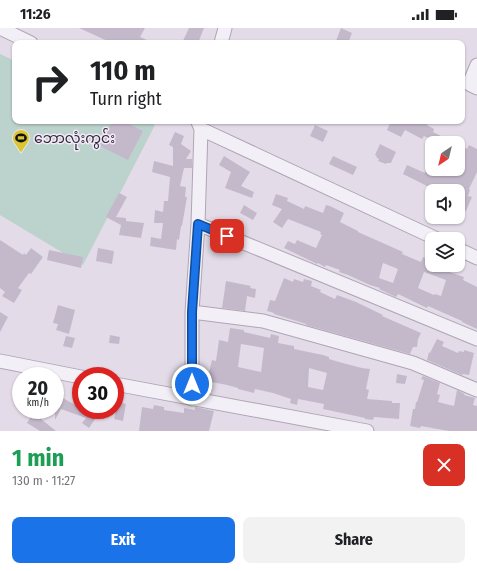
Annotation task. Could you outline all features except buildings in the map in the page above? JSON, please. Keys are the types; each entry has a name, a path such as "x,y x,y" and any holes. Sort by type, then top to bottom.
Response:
{"street":[{"path":"0,28 25,40"},
{"path":"222,40 225,28"},
{"path":"477,65 469,84 477,88"},
{"path":"192,399 192,312 198,224 198,124"},
{"path":"200,124 425,233"},
{"path":"198,224 477,339"},
{"path":"465,252 477,258"},
{"path":"192,312 263,321 413,363 477,390"},
{"path":"0,361 72,375"},
{"path":"124,386 367,431"}],"green space":[{"path":"0,54 12,60 12,124 155,125 83,265 0,215"}],"place":[{"name":"ဘောလုံးကွင်း","path":"21,153"}],"route":[{"path":"192,384 192,312 198,224 227,236"}]}
